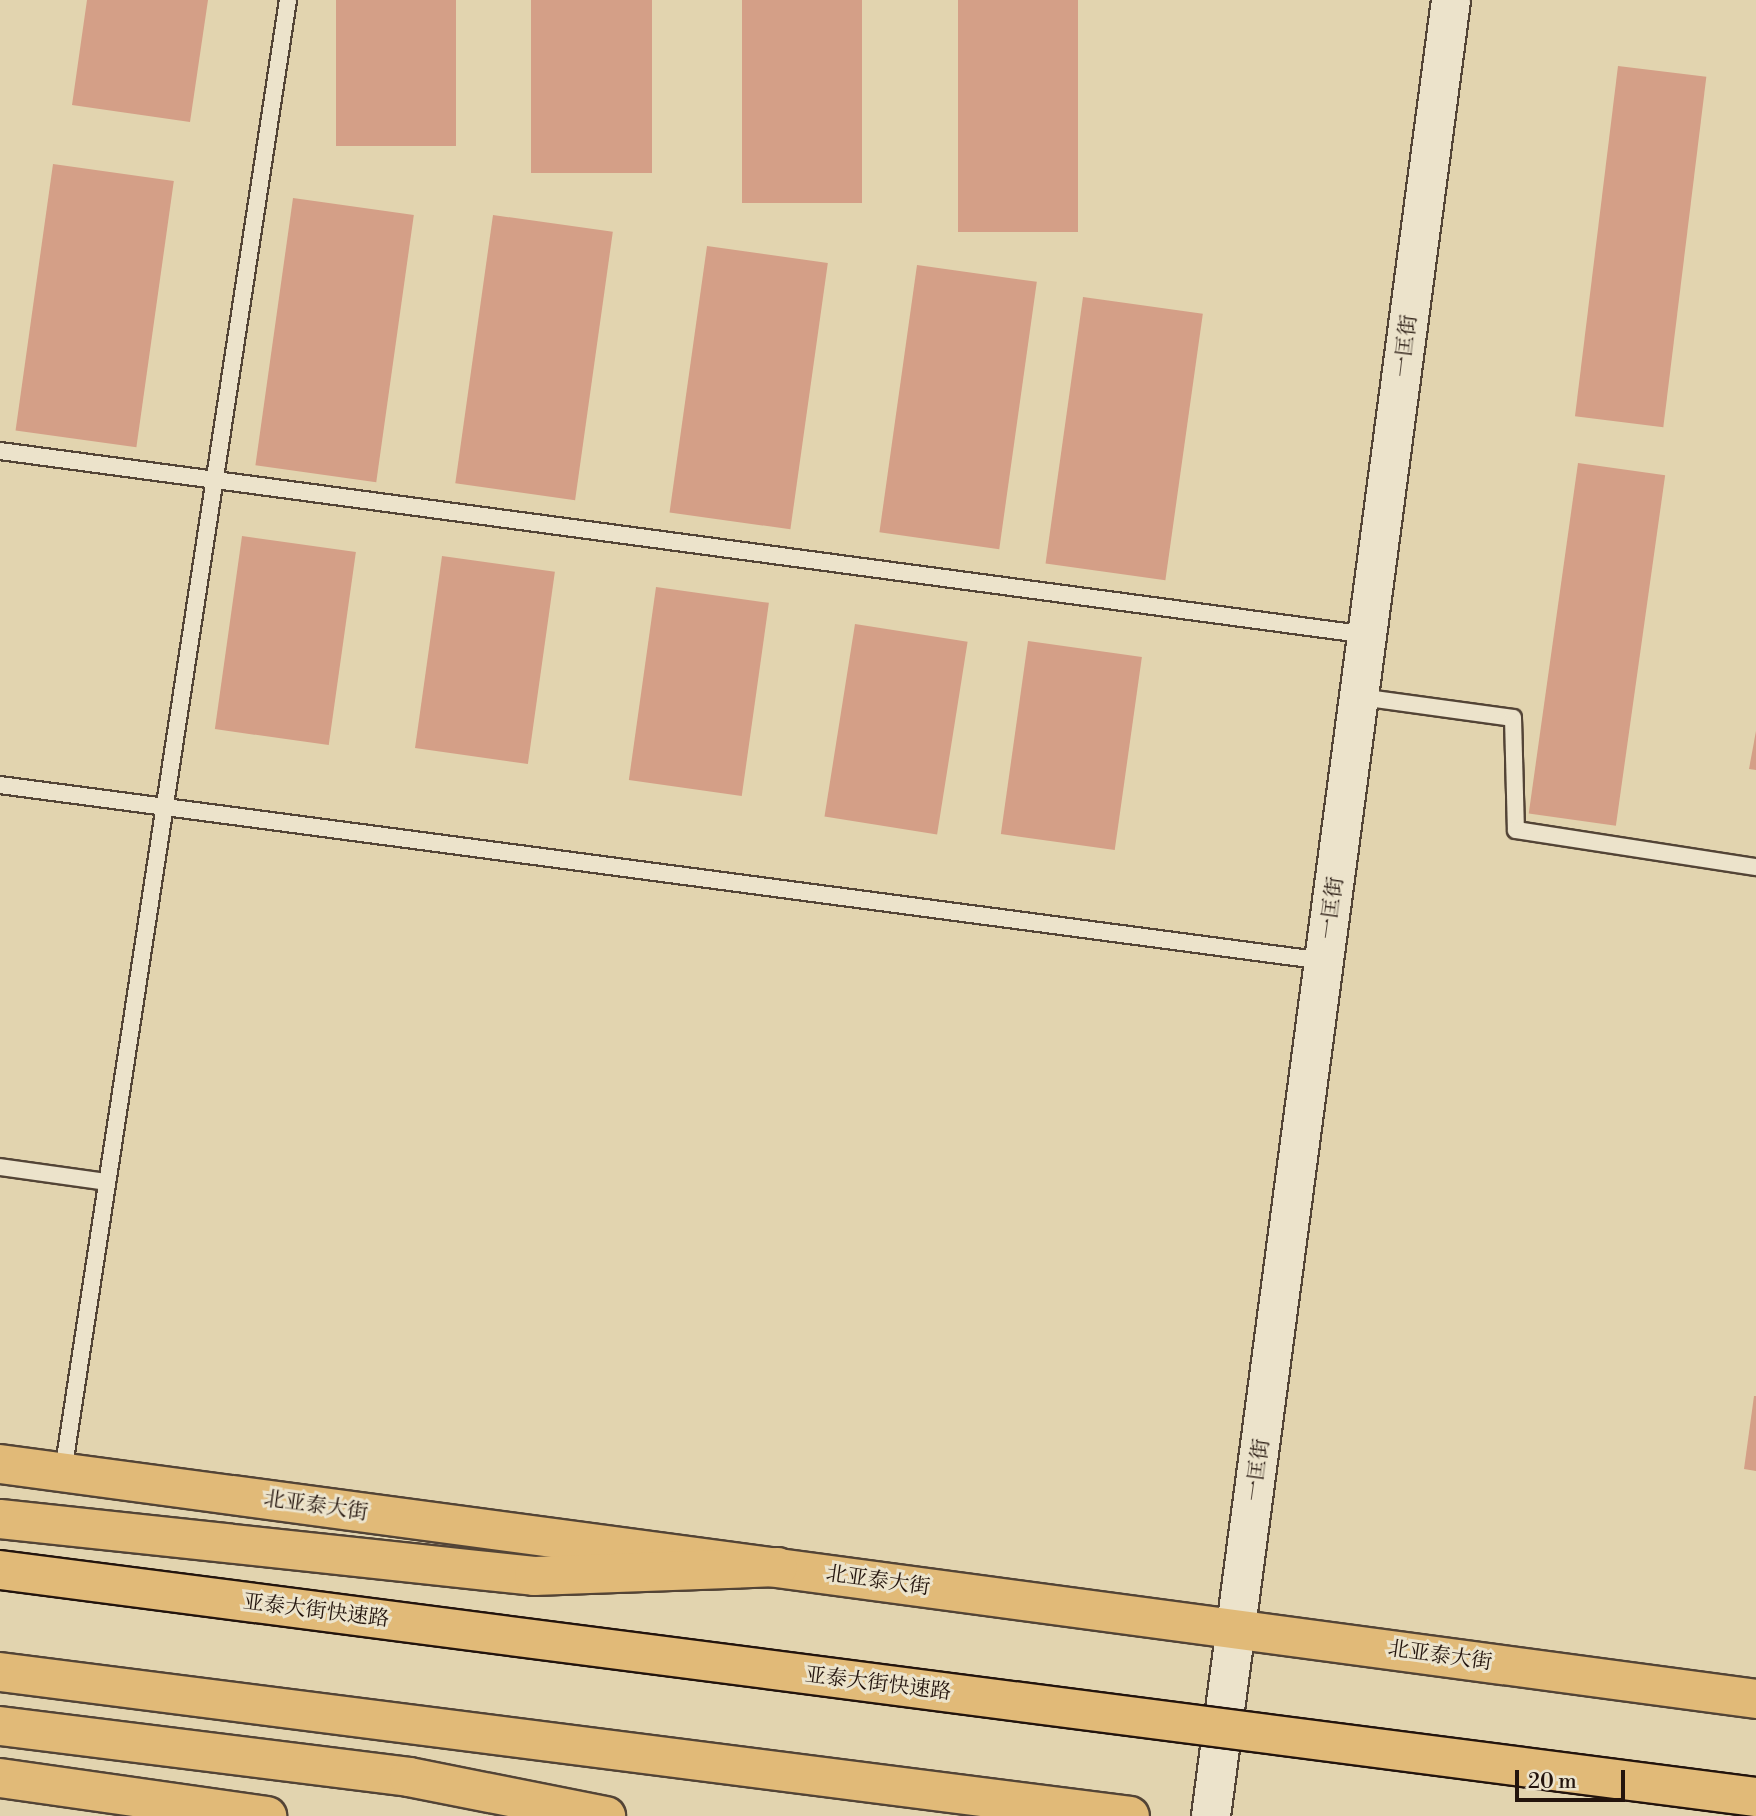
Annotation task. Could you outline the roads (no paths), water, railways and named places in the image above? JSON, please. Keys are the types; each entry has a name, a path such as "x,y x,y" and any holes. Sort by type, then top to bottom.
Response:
{"main road":[{"name":"北亚泰大街","path":"0,1464 1756,1699"},
{"path":"0,1519 534,1576 778,1567"},
{"name":"亚泰大街快速路","path":"0,1570 1756,1797"},
{"path":"0,1672 1130,1816"},
{"path":"0,1726 409,1777 606,1816"},
{"path":"0,1778 267,1816"}],"street":[{"name":"一匡街","path":"1211,1816 1451,0"}],"lane":[{"path":"63,1472 288,0"},
{"path":"0,451 1369,635"},
{"path":"1360,697 1513,718 1516,830 1756,867"},
{"path":"0,785 1325,961"},
{"path":"0,1167 107,1182"}]}
